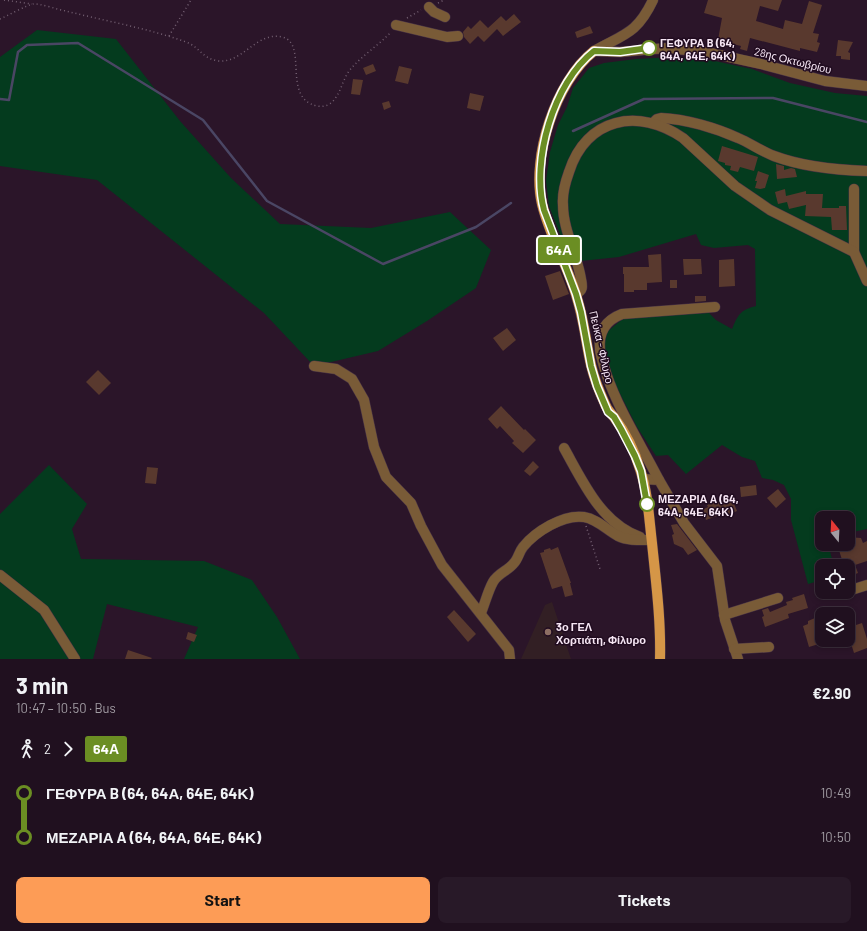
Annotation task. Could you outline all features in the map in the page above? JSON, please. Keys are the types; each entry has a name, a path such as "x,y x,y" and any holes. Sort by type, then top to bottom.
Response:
{"main road":[{"name":"Πεύκα - Φίλυρο","path":"594,51 574,72 559,97 544,143 539,175 540,196 576,294 581,312 591,366 597,386 608,412 614,417 631,445 643,479 660,622 660,659"}],"street":[{"path":"594,51 625,35 635,28 641,21 653,0"},
{"path":"429,7 434,12 445,17"},
{"path":"396,25 447,37 458,36"},
{"name":"28ης Οκτωβρίου","path":"594,51 620,52 667,48 706,52 825,81 867,86"},
{"path":"653,123 657,119 662,118 703,126 736,137 768,153 785,159 830,168 867,171"},
{"path":"576,294 582,288 581,279 564,219 564,189 574,158 587,140 593,134 605,127 618,122 630,120 653,123 675,132 735,186 770,210 854,252"},
{"path":"854,189 854,252 867,281"},
{"path":"715,307 622,314 609,320 604,327 600,349 603,364 612,391 659,480 684,523 717,566 724,615 736,654 769,647"},
{"path":"314,366 336,369 352,379 364,400 374,447 386,477 411,503 421,526 442,565 510,650 510,659"},
{"path":"564,448 589,491 608,517 630,533 651,540"},
{"path":"643,479 659,480"},
{"path":"481,613 494,581 514,563 523,547 549,526 564,520 583,517 595,521 619,536 632,540 651,540"},
{"path":"0,575 44,610 75,659"},
{"path":"855,589 867,585"},
{"path":"724,615 778,598"}],"path":[{"path":"4,0 34,4 169,36 193,45 205,57 220,61 232,59 265,38 277,36 285,38 290,40 294,50 296,80 300,91 311,103 323,106 330,104 335,99 346,76 352,68 383,40 396,25 412,15 444,0"},
{"path":"169,36 190,0"},
{"path":"0,19 34,4"},
{"path":"583,517 600,569"}],"shaded area":[{"name":"3ο ΓΕΛ Χορτιάτη, Φίλυρο","path":"552,602 571,659 521,659 545,605"}],"green space":[{"path":"37,30 116,39 180,121 231,178 280,224 371,228 450,212 491,250 476,288 427,321 378,351 314,366 264,313 97,180 0,166 0,57"},
{"path":"674,57 715,61 752,69 790,83 835,93 867,96 867,529 855,532 855,511 815,511 815,551 830,551 832,559 815,559 815,582 808,584 791,520 791,499 784,485 773,480 762,478 755,461 742,457 722,445 686,474 668,455 656,456 637,427 615,384 604,347 605,337 608,331 625,317 709,313 716,320 732,329 736,320 743,311 756,306 755,249 748,245 714,248 701,245 696,234 619,257 571,262 549,206 546,181 550,152 558,125 567,107 573,88 589,68 604,63 636,59"},
{"path":"49,465 87,504 72,529 81,559 204,561 252,580 277,617 300,659 184,659 198,627 107,604 93,659 0,659 0,514"}],"building":[{"path":"708,0 782,0 778,11 760,6 756,21 783,29 785,20 802,24 809,1 822,5 813,33 819,34 817,42 820,43 817,52 800,48 800,51 750,38 747,51 740,49 741,46 733,44 726,43 725,46 717,45 722,18 704,13"},
{"path":"514,14 521,22 503,36 497,29 484,42 478,36 470,44 464,37 463,32 468,26 471,29 480,20 488,28 501,16 506,21"},
{"path":"590,26 593,33 577,38 575,32"},
{"path":"838,40 853,42 848,52 850,53 850,60 841,59 841,56 836,56"},
{"path":"373,64 376,71 366,75 363,68"},
{"path":"399,66 412,69 408,84 395,81"},
{"path":"353,79 363,80 360,95 351,94"},
{"path":"470,93 484,96 480,111 467,108"},
{"path":"389,101 391,107 384,110 382,103"},
{"path":"722,146 758,157 754,171 740,167 738,172 730,170 731,166 725,165 725,163 718,161"},
{"path":"776,164 784,166 784,170 791,168 795,169 797,177 777,179"},
{"path":"758,171 769,175 765,188 755,188 757,181 755,181"},
{"path":"785,189 786,196 806,191 806,194 823,194 822,208 839,208 839,206 846,206 847,230 832,230 831,217 805,216 806,205 789,209 787,202 778,204 775,192"},
{"path":"661,254 662,282 647,283 647,290 624,292 623,267 649,267 648,255"},
{"path":"683,259 701,259 702,274 684,275"},
{"path":"734,259 735,286 719,287 719,260"},
{"path":"560,271 569,294 553,300 545,276"},
{"path":"670,280 677,280 677,288 670,288"},
{"path":"695,296 706,296 706,301 695,302"},
{"path":"507,328 516,340 503,351 493,338"},
{"path":"98,370 111,383 99,395 86,382"},
{"path":"501,406 536,440 523,453 512,443 514,441 500,426 497,429 488,419"},
{"path":"533,461 539,467 530,476 524,471"},
{"path":"147,467 158,468 156,484 145,483"},
{"path":"756,485 757,495 741,497 740,487"},
{"path":"778,489 786,499 776,508 767,498"},
{"path":"728,498 729,500 732,499 737,511 723,517 722,514 706,520 702,510 708,507 707,505 717,501 718,503"},
{"path":"677,524 697,550 688,555 683,548 674,544 672,535 674,534 671,525"},
{"path":"855,538 861,538 863,543 867,541 867,561 855,565 855,559 842,559 839,551 855,551"},
{"path":"558,547 571,583 573,595 565,597 562,586 552,589 540,553 550,548 551,550"},
{"path":"855,565 858,573 855,574"},
{"path":"804,594 808,608 788,614 789,618 765,627 762,617 764,616 762,610 768,608 770,612 787,605 786,602 793,600 792,598"},
{"path":"454,610 476,634 468,642 447,617"},
{"path":"815,618 815,645 809,647 803,626 808,624 808,621"},
{"path":"862,623 867,639 867,648 854,653 852,647 855,647 855,625"},
{"path":"188,632 197,635 194,642 186,639"},
{"path":"128,650 152,658 125,659"}],"waterway":[{"path":"0,99 9,100 18,52 27,45 78,43 203,120 267,201 383,264 476,227 511,203"},
{"path":"573,131 644,99 773,98 867,122"}],"bus line":[{"name":"64Α","path":"647,504 641,471 631,445 614,417 608,412 595,380 576,294 547,220 540,196 539,175 544,143 550,123 559,97 574,72 594,51 620,52 649,48"}],"place":[{"name":"ΓΕΦΥΡΑ B (64, 64Α, 64Ε, 64Κ)","path":"649,48"},
{"name":"ΜΕΖΑΡΙΑ A (64, 64Α, 64Ε, 64Κ)","path":"647,504"},
{"name":"3ο ΓΕΛ Χορτιάτη, Φίλυρο","path":"548,632"}]}
